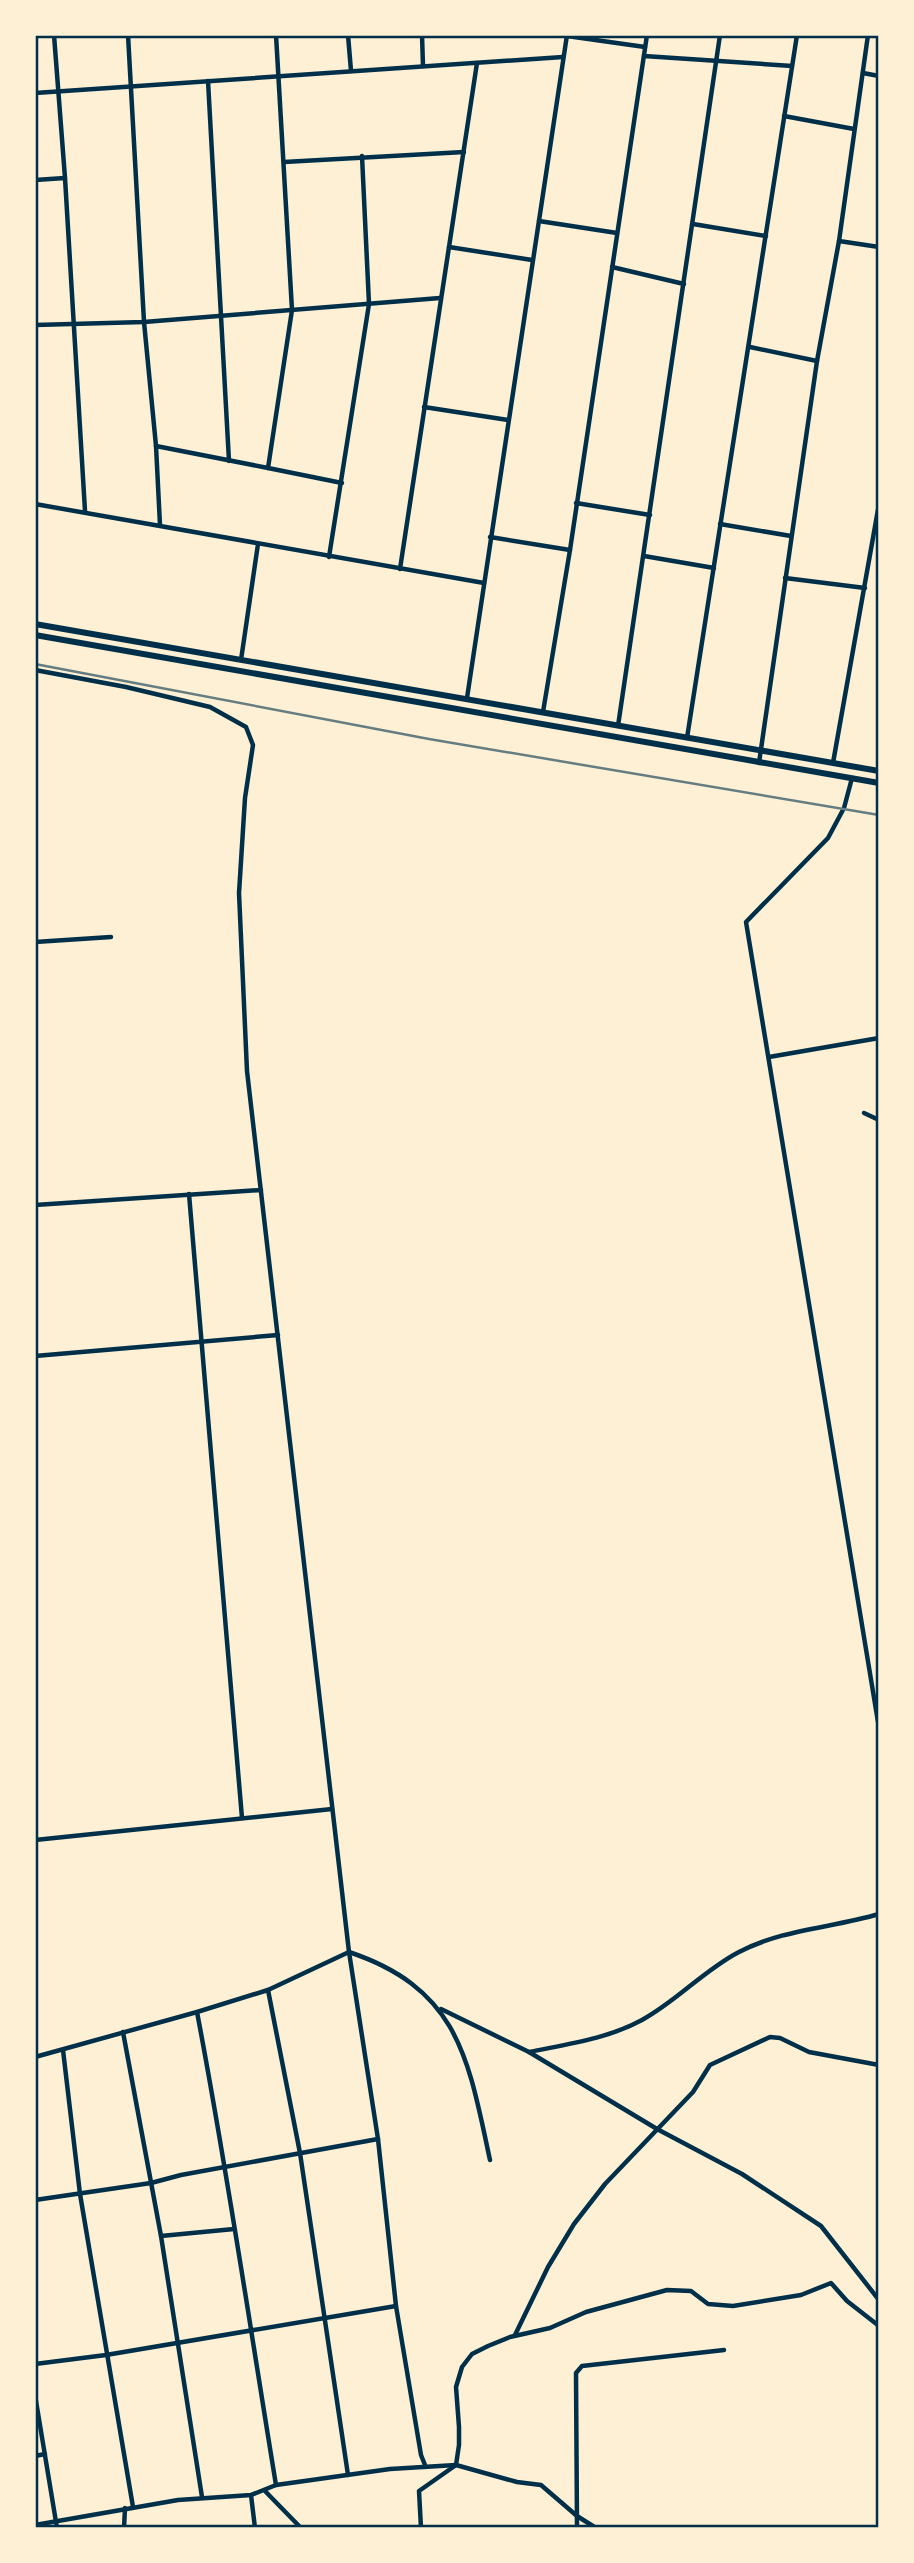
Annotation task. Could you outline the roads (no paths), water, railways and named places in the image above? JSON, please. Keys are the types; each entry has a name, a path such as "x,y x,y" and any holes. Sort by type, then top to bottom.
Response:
{"main road":[{"path":"35,624 879,771"},
{"path":"35,635 879,783"}],"street":[{"path":"54,35 85,511"},
{"path":"128,35 144,322 156,446 160,525"},
{"path":"268,468 292,310 276,35"},
{"path":"348,35 351,71"},
{"path":"422,35 423,66"},
{"path":"543,713 647,35"},
{"path":"618,726 720,35"},
{"path":"687,738 797,35"},
{"path":"759,762 868,35"},
{"path":"467,698 567,36 645,47"},
{"path":"644,56 792,66"},
{"path":"35,93 563,57"},
{"path":"400,569 477,63"},
{"path":"863,73 879,76"},
{"path":"208,81 229,461"},
{"path":"784,116 854,129"},
{"path":"284,162 464,152"},
{"path":"329,557 369,304 362,156"},
{"path":"35,180 65,178"},
{"path":"539,221 617,233"},
{"path":"693,224 766,236"},
{"path":"839,241 879,247"},
{"path":"449,247 532,260"},
{"path":"612,267 684,284"},
{"path":"35,325 144,322 440,299"},
{"path":"749,346 817,362"},
{"path":"425,407 508,420"},
{"path":"156,446 342,483"},
{"path":"576,503 650,515"},
{"path":"35,504 484,583"},
{"path":"833,763 879,504"},
{"path":"720,524 791,536"},
{"path":"490,537 570,550"},
{"path":"241,661 258,544"},
{"path":"643,556 714,568"},
{"path":"785,578 865,588"},
{"path":"35,670 126,687 210,707 246,727 253,745 245,798 239,893 247,1071 349,1952 378,2139 396,2306 421,2455 425,2465"},
{"path":"852,779 844,808 828,838 746,922 879,1728"},
{"path":"35,942 111,937"},
{"path":"769,1057 879,1038"},
{"path":"863,1112 879,1120"},
{"path":"35,1205 261,1189"},
{"path":"189,1194 242,1818"},
{"path":"35,1356 278,1335"},
{"path":"35,1840 332,1809"},
{"path":"529,2052 604,2037 644,2019 739,1952 775,1936 879,1914"},
{"path":"35,2057 268,1990 349,1952 379,1962 405,1978 440,2009 529,2052 657,2129 742,2174 821,2226 879,2300"},
{"path":"268,1990 300,2153 348,2475"},
{"path":"440,2009 458,2040 466,2062 477,2097 490,2160"},
{"path":"197,2012 226,2168 276,2485"},
{"path":"124,2032 161,2236 202,2497"},
{"path":"515,2335 542,2278 574,2224 621,2165 693,2092 710,2066 766,2038 780,2038 809,2052 879,2064"},
{"path":"63,2050 80,2194 133,2507"},
{"path":"35,2200 151,2183 181,2175 378,2139"},
{"path":"161,2236 234,2230"},
{"path":"421,2528 419,2491 456,2465 460,2427 456,2387 462,2367 472,2354 515,2335 550,2328 586,2312 667,2290 691,2291 708,2304 733,2306 800,2295 831,2283 847,2301 879,2326"},
{"path":"35,2364 106,2355 396,2306"},
{"path":"577,2528 576,2373 582,2366 724,2350"},
{"path":"35,2395 57,2528"},
{"path":"35,2456 45,2454"},
{"path":"35,2525 202,2497 251,2495 276,2485 425,2465 456,2465 517,2482 541,2485 577,2516 596,2528"},
{"path":"265,2491 300,2528"},
{"path":"251,2495 255,2528"},
{"path":"124,2528 125,2508"}],"railway":[{"path":"35,664 429,739 879,815"}]}
